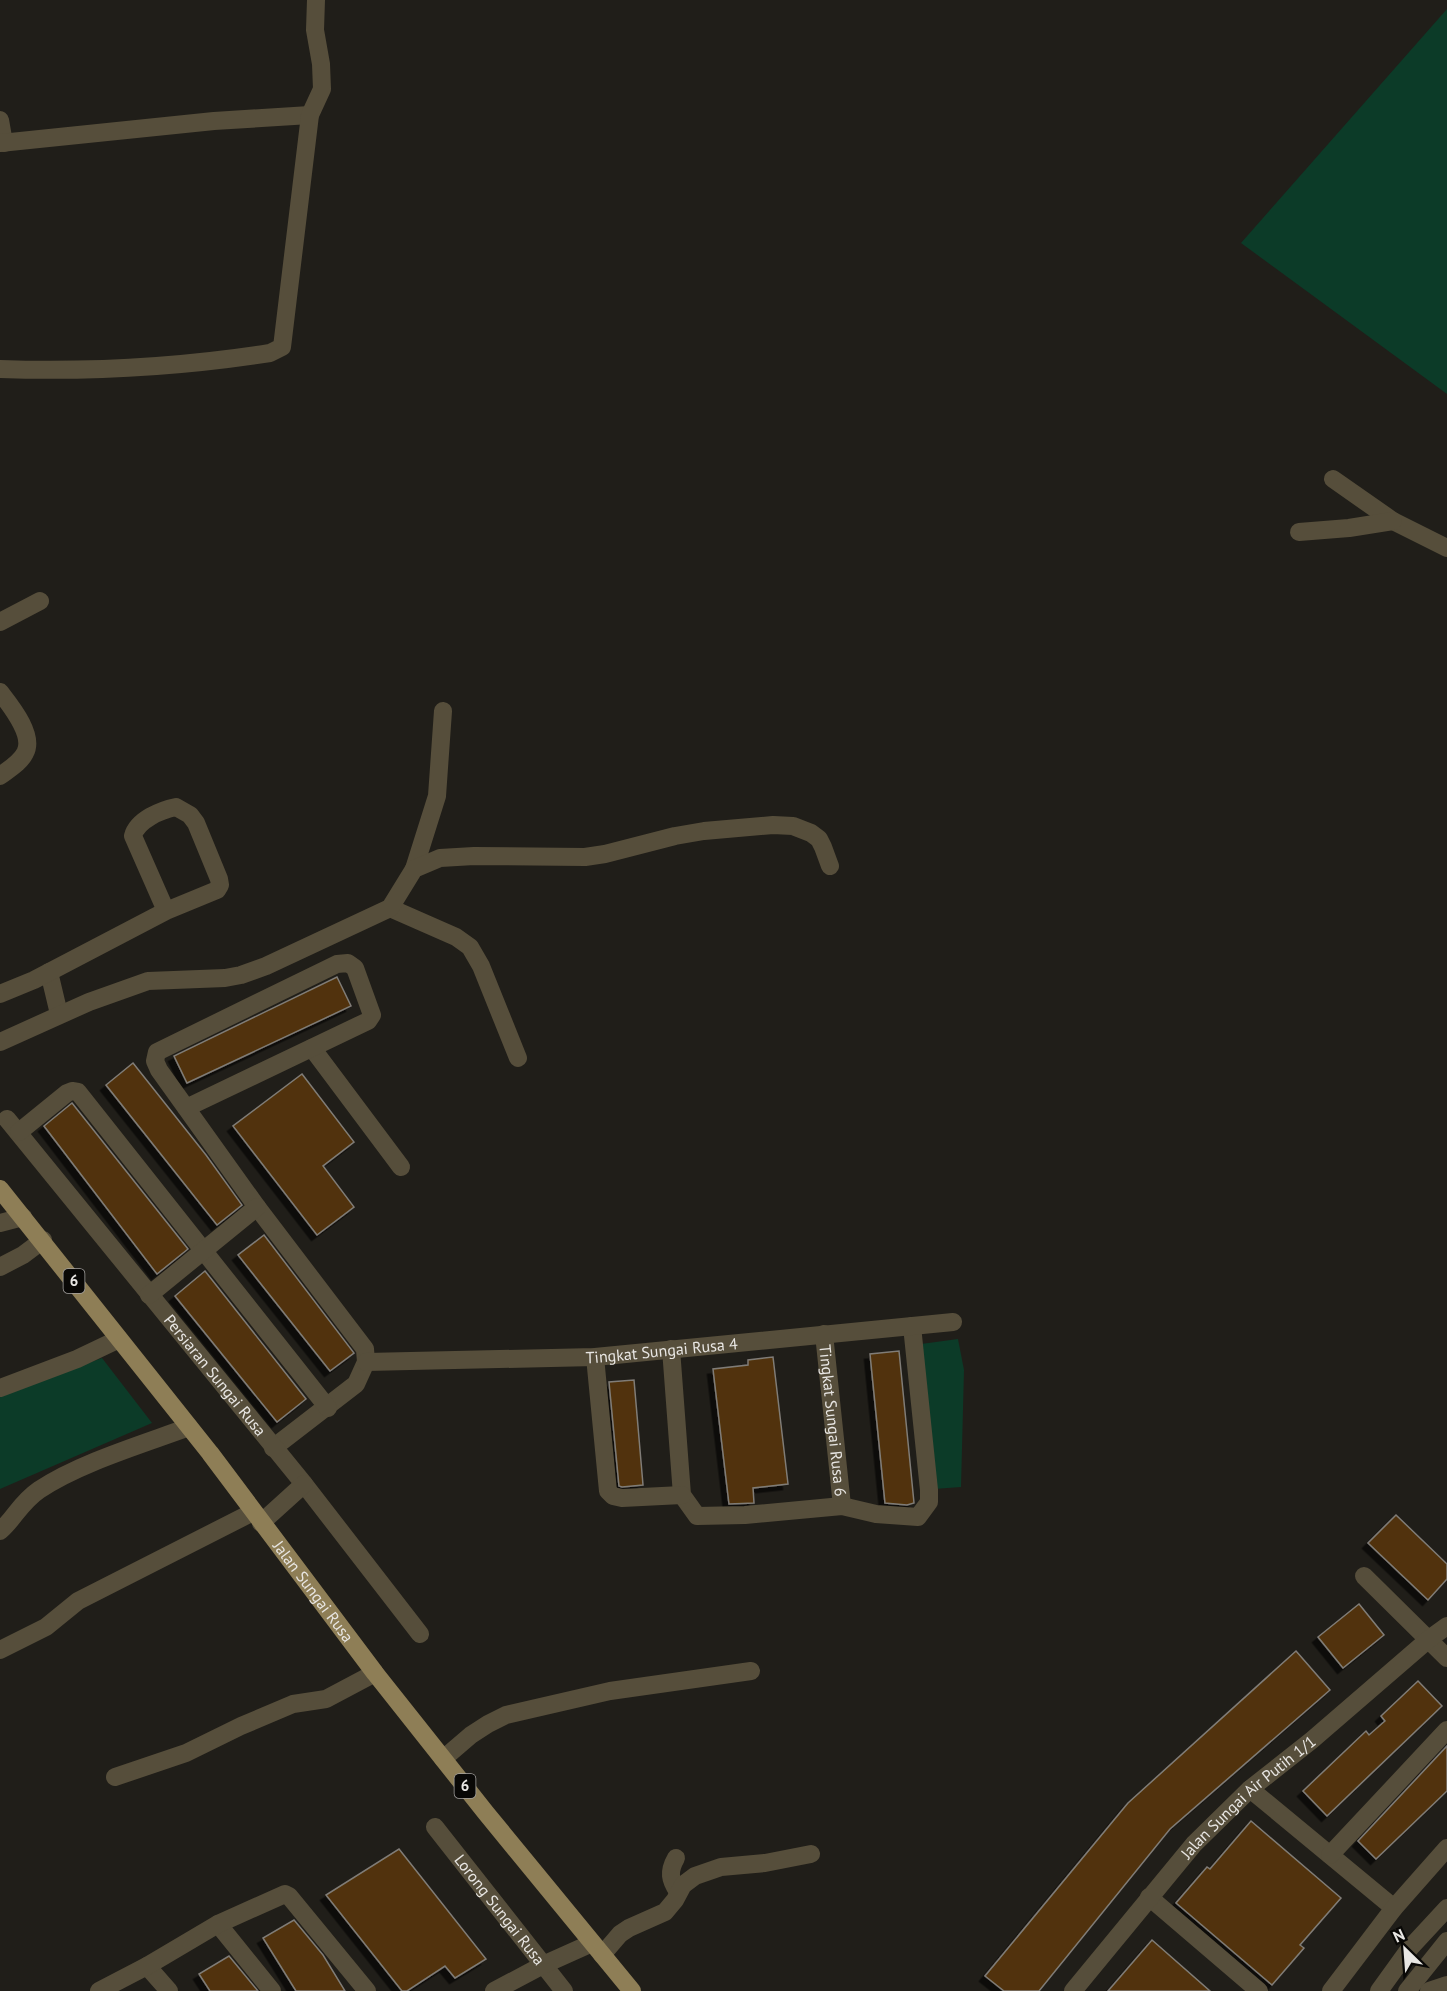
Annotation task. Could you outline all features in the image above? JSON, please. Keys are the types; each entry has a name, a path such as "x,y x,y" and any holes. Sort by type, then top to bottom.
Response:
{"main road":[{"name":"Jalan Sungai Rusa","path":"0,1189 43,1240 189,1427 375,1673 632,1991"}],"street":[{"path":"0,369 50,371 183,364 254,355 282,347 310,115 322,89 321,64 315,30 315,0"},
{"path":"0,120 2,143 214,121 310,115"},
{"path":"1333,479 1393,521 1447,548"},
{"path":"1299,532 1349,528 1393,521"},
{"path":"0,622 40,601"},
{"path":"0,692 23,726 27,736 26,753 0,776"},
{"path":"0,1042 59,1014 148,981 210,979 241,975 277,962 390,908 414,869 437,796 443,711"},
{"path":"0,994 49,972 166,911 213,892 220,885 196,823 190,815 176,807 144,821 133,836 166,911"},
{"path":"414,869 440,858 585,857 675,836 773,825 792,826 812,833 819,839 830,866"},
{"path":"390,908 456,937 470,947 481,966 518,1058"},
{"path":"186,1108 369,1021 372,1015 352,964 344,962 157,1052 155,1061 159,1070 186,1108 257,1207 365,1349 366,1362 357,1384 273,1448"},
{"path":"49,972 59,1014"},
{"path":"312,1048 401,1167"},
{"name":"Persiaran Sungai Rusa","path":"203,1251 78,1092 67,1093 13,1125 304,1484 420,1634"},
{"path":"149,1295 257,1207"},
{"path":"0,1223 23,1217"},
{"path":"0,1267 22,1256 43,1240"},
{"path":"203,1251 328,1408"},
{"name":"Tingkat Sungai Rusa 4","path":"366,1362 596,1357 953,1322"},
{"path":"671,1349 682,1495 697,1516 745,1515 842,1506 876,1514 918,1517 929,1502 929,1490 912,1326"},
{"name":"Tingkat Sungai Rusa 6","path":"824,1334 842,1506"},
{"path":"0,1388 77,1359 119,1340"},
{"path":"596,1357 608,1491 613,1496 622,1498 682,1495"},
{"path":"0,1531 25,1501 54,1481 83,1467 189,1427"},
{"path":"0,1650 46,1627 78,1601 257,1517 304,1484"},
{"path":"1364,1576 1447,1658"},
{"name":"Jalan Sungai Air Putih 1/1","path":"1073,1991 1194,1844 1250,1789 1447,1626"},
{"path":"443,1759 471,1735 506,1715 610,1690 751,1671"},
{"path":"115,1777 186,1753 293,1704 326,1699 375,1673"},
{"path":"1330,1855 1447,1730"},
{"path":"1250,1789 1394,1908"},
{"name":"Lorong Sungai Rusa","path":"435,1827 564,1991"},
{"path":"1331,1991 1394,1908 1447,1848"},
{"path":"494,1991 543,1965 597,1949 620,1934 665,1912 688,1880 704,1872 721,1867 765,1863 811,1854"},
{"path":"676,1858 670,1874 678,1892"},
{"path":"99,1991 218,1924 285,1894 367,1991"},
{"path":"1149,1897 1259,1991"},
{"path":"1379,1991 1410,1948 1447,1908"},
{"path":"218,1924 272,1991"},
{"path":"1407,1991 1439,1964 1447,1941"},
{"path":"1410,1948 1439,1964"},
{"path":"147,1966 170,1991"},
{"path":"1429,1991 1447,1985"}],"green space":[{"path":"1447,9 1447,394 1241,243"},
{"path":"958,1339 964,1370 961,1487 934,1489 921,1344"},
{"path":"102,1358 152,1423 0,1489 0,1396"}],"building":[{"path":"337,977 351,1006 187,1083 174,1056"},
{"path":"133,1063 206,1155 242,1205 217,1225 106,1085"},
{"path":"302,1074 354,1142 323,1166 354,1207 317,1235 233,1126"},
{"path":"72,1103 188,1249 157,1274 44,1126"},
{"path":"264,1235 354,1353 330,1371 238,1255"},
{"path":"205,1271 306,1399 277,1422 175,1296"},
{"path":"899,1351 914,1503 907,1505 885,1503 870,1354"},
{"path":"773,1357 788,1484 753,1488 754,1503 729,1504 713,1369 748,1365 748,1360"},
{"path":"634,1380 643,1485 622,1487 619,1486 609,1382"},
{"path":"1396,1515 1447,1564 1447,1579 1428,1600 1368,1543"},
{"path":"1359,1604 1384,1635 1343,1668 1318,1637"},
{"path":"1296,1651 1330,1690 1170,1829 1039,1991 1004,1991 985,1976 1128,1803"},
{"path":"1418,1681 1442,1706 1327,1816 1303,1791 1366,1731 1369,1735 1385,1721 1381,1716"},
{"path":"1447,1746 1447,1791 1376,1859 1358,1841"},
{"path":"1251,1821 1341,1898 1300,1945 1304,1948 1272,1985 1176,1903 1207,1867 1210,1869"},
{"path":"399,1849 486,1959 455,1978 445,1966 407,1991 402,1991 326,1895"},
{"path":"294,1920 323,1955 345,1991 296,1991 263,1938"},
{"path":"1152,1940 1210,1991 1108,1991"},
{"path":"229,1956 258,1991 210,1991 199,1974"}]}
